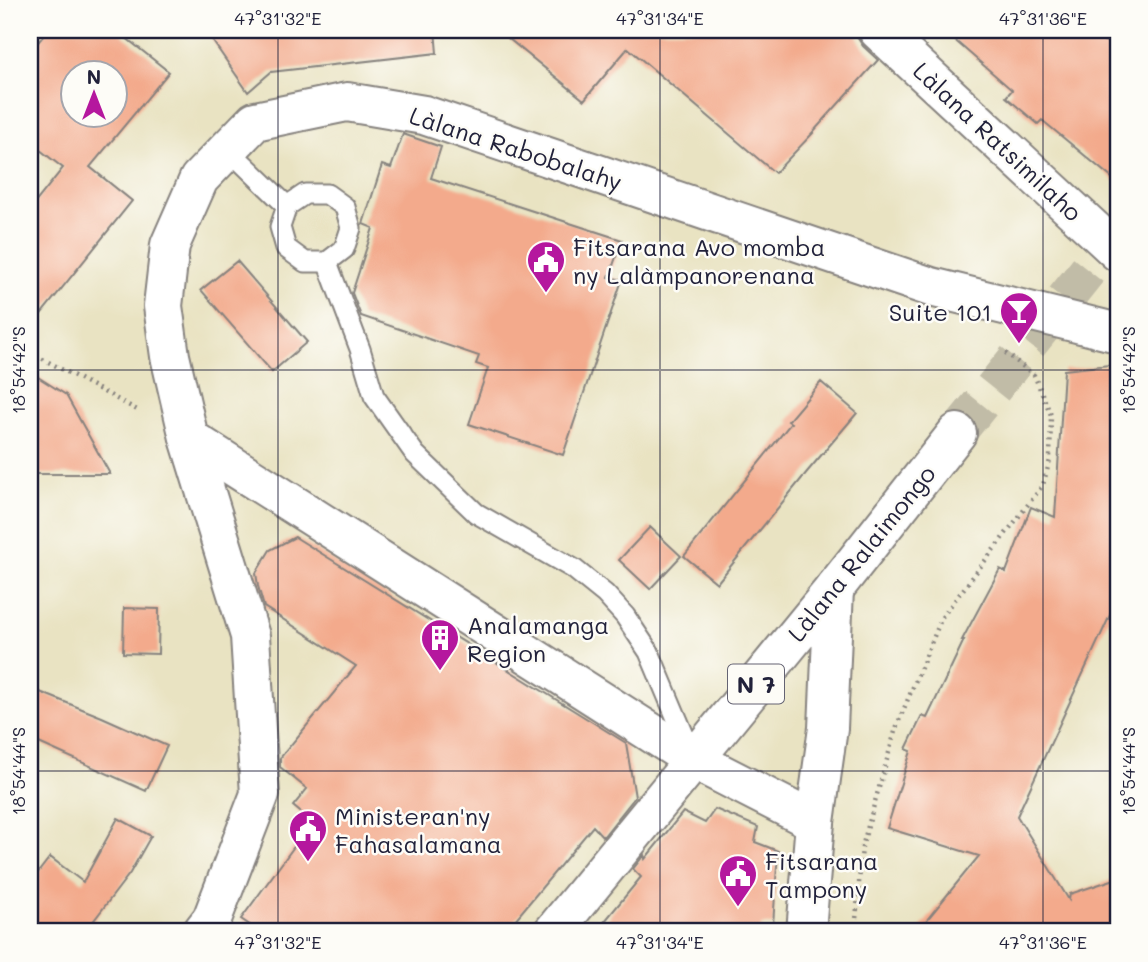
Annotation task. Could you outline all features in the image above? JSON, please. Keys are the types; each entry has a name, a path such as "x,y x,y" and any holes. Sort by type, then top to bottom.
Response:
{"street":[{"name":"Làlana Ratsimilaho","path":"877,30 1118,253"},
{"name":"Làlana Rabobalahy","path":"202,932 212,919 260,794 250,636 189,438 170,356 163,306 170,245 199,179 255,121 347,102 424,115 931,287 1118,333"},
{"name":"Làlana Ralaimongo","path":"553,932 834,589 957,433"},
{"path":"189,438 694,760 815,822"},
{"path":"806,932 815,822 828,728 834,589"}],"lane":[{"path":"228,149 287,206"},
{"path":"305,194 327,194 345,207 351,228 344,249 327,262 304,262 286,248 280,228 287,206 305,194"},
{"path":"327,262 360,349 374,396 415,454 476,513 574,569 619,608 649,652 694,760"}],"path":[{"path":"855,932 862,847 896,728 942,617 1043,485 1050,460 1051,415 1034,375 994,343"},
{"path":"30,352 189,438"}],"building":[{"path":"48,30 116,30 169,72 130,119 130,60 60,60 60,130 121,130 90,167 132,201 30,328 30,209 63,168 30,142 30,52"},
{"path":"205,30 435,30 437,53 271,72 248,92"},
{"path":"498,30 857,30 857,37 863,46 878,60 775,173 628,48 584,100"},
{"path":"943,30 1048,30 1057,34 1118,43 1118,183 1042,120 1038,124 1006,97 1012,90"},
{"name":"Fitsarana Avo momba ny Lalàmpanorenana","path":"403,134 441,147 431,178 622,240 609,277 622,280 563,455 469,424 488,368 476,364 479,356 361,316 352,293 373,228 363,224 382,165 391,168"},
{"path":"237,261 307,342 272,372 201,290"},
{"path":"1118,364 1118,598 1017,816 1069,900 1070,894 1118,878 1118,932 917,932 979,856 887,828 911,751 906,749 922,716 927,718 962,640 1000,569 1006,572 1031,507 1055,517 1064,370"},
{"path":"30,372 66,395 110,474 30,474"},
{"path":"821,382 857,413 717,583 684,556"},
{"path":"650,527 681,556 650,589 619,560"},
{"path":"295,537 626,743 635,797 603,837 593,826 505,932 260,932 241,919 312,822 293,806 307,789 280,767 280,758 356,666 264,607 256,573 270,550"},
{"path":"124,608 159,609 158,654 123,653"},
{"path":"30,688 167,746 146,791 30,739"},
{"path":"715,809 758,827 755,842 778,851 773,925 761,925 761,932 596,932 641,877 633,869 644,855 645,859 683,812 705,823"},
{"path":"118,818 151,836 130,873 85,932 30,932 30,883 50,857 83,882"}],"tunnel":[{"path":"957,433 1118,233"}],"place":[{"name":"Fitsarana Avo momba ny Lalàmpanorenana","path":"546,294"},
{"name":"Suite 101","path":"1019,345"},
{"name":"Analamanga Region","path":"440,672"},
{"name":"Ministeran'ny Fahasalamana","path":"308,863"},
{"name":"Fitsarana Tampony","path":"738,908"}]}
